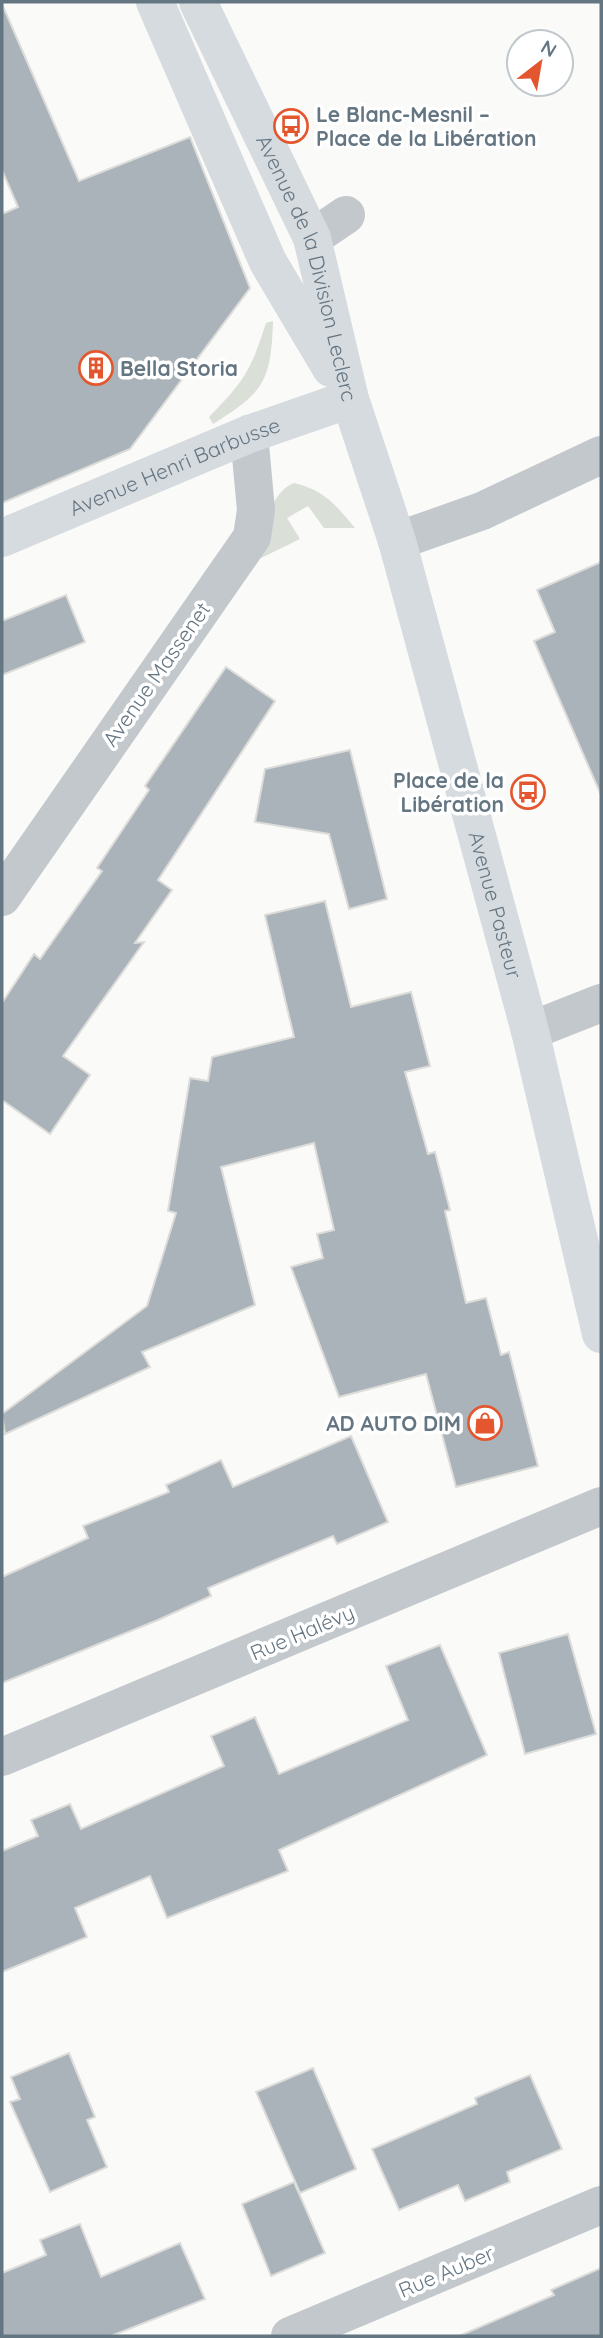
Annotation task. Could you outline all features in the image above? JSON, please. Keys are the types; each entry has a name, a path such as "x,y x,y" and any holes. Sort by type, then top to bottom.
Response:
{"main road":[{"name":"Avenue de la Division Leclerc","path":"155,2 268,262 350,399"},
{"name":"Avenue de la Division Leclerc","path":"198,2 312,238 350,399"},
{"name":"Avenue Henri Barbusse","path":"2,538 249,434 350,399"},
{"name":"Avenue Pasteur","path":"350,399 397,541 530,1031 601,1334"}],"street":[{"path":"312,238 346,215"},
{"name":"Avenue Massenet","path":"2,897 252,537 256,510 249,434"},
{"path":"397,541 482,511 601,455"},
{"path":"530,1031 601,1003"},
{"name":"Rue Halévy","path":"2,1757 601,1506"},
{"name":"Rue Auber","path":"290,2336 601,2205"}],"shaded area":[{"path":"273,321 270,358 261,383 244,403 213,424 209,417 245,375 266,323"},
{"path":"294,483 328,499 355,528 324,528 308,506 287,518 300,539 259,559 273,505 285,488"}],"building":[{"name":"Bella Storia","path":"2,4 79,181 190,137 250,288 130,449 2,503 2,214 18,207 2,170"},
{"path":"601,562 601,795 534,641 555,632 537,590"},
{"path":"66,595 85,642 2,675 2,621"},
{"path":"226,667 275,701 158,880 172,890 135,943 144,942 63,1056 90,1075 50,1134 2,1100 2,1003 34,954 40,959 102,871 97,868 149,790 145,786"},
{"path":"350,750 387,899 349,909 329,834 255,822 265,769"},
{"path":"325,901 351,1007 411,992 430,1066 405,1072 428,1154 435,1152 450,1210 445,1211 466,1303 486,1298 501,1355 509,1352 538,1466 456,1487 426,1374 339,1397 291,1267 323,1258 317,1234 334,1230 314,1143 221,1167 255,1305 142,1352 150,1367 5,1434 2,1414 147,1306 176,1213 168,1211 190,1078 208,1081 212,1057 294,1037 265,915"},
{"path":"351,1436 388,1522 337,1544 333,1536 208,1588 211,1596 2,1683 2,1577 88,1538 83,1526 169,1492 166,1485 221,1460 233,1487"},
{"path":"568,1634 596,1734 525,1754 499,1653"},
{"path":"440,1645 487,1755 279,1850 288,1871 167,1918 150,1876 75,1908 87,1937 2,1972 2,1851 38,1836 31,1820 70,1804 81,1829 224,1766 211,1736 255,1717 279,1774 408,1720 386,1666"},
{"path":"69,2053 95,2117 87,2120 107,2167 50,2192 10,2102 20,2099 11,2077"},
{"path":"313,2068 356,2169 300,2193 256,2092"},
{"path":"530,2075 562,2149 507,2172 510,2182 465,2201 458,2185 399,2210 372,2149 477,2104 475,2098"},
{"path":"294,2182 325,2253 271,2276 242,2204"},
{"path":"80,2224 101,2277 180,2243 205,2299 111,2336 2,2336 2,2273 46,2255 40,2240"},
{"path":"601,2268 601,2336 459,2336 554,2295 551,2290"}],"place":[{"name":"Le Blanc-Mesnil – Place de la Libération","path":"291,126"},
{"name":"Bella Storia","path":"96,368"},
{"name":"Place de la Libération","path":"528,792"},
{"name":"AD AUTO DIM","path":"485,1423"}]}
